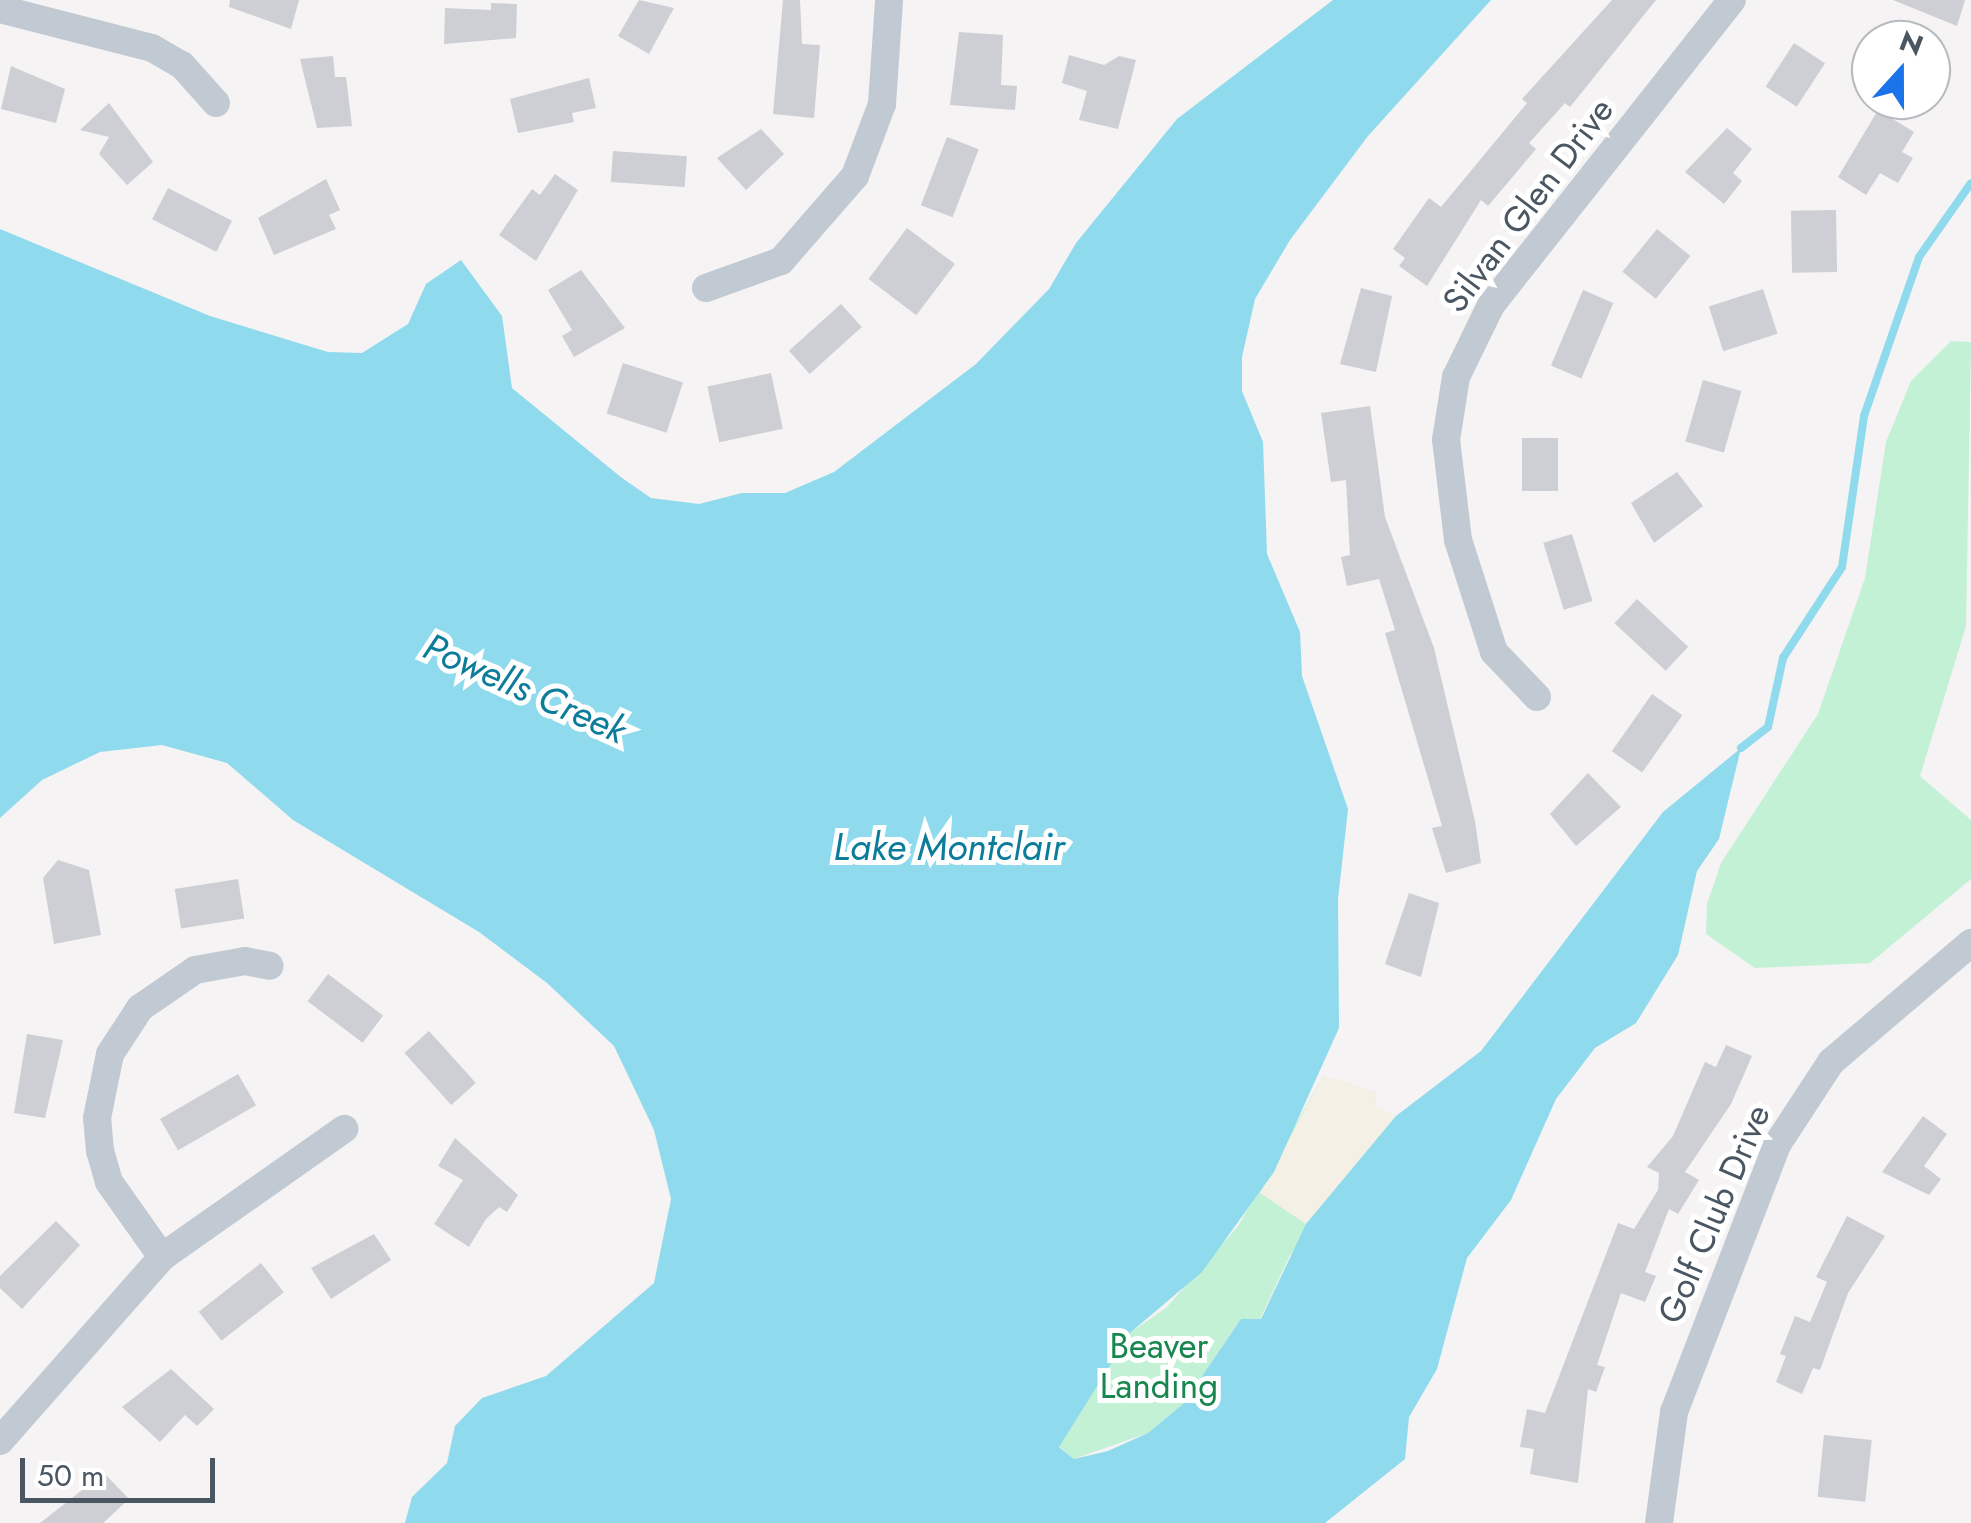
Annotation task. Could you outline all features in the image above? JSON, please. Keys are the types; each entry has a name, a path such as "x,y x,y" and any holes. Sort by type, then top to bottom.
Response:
{"street":[{"path":"706,288 782,262 847,188 882,104 889,0"},
{"name":"Silvan Glen Drive","path":"1536,697 1494,652 1458,540 1446,440 1456,377 1491,305 1732,0"},
{"path":"0,9 152,48 182,65 216,103"},
{"name":"Golf Club Drive","path":"1659,1523 1674,1412 1778,1143 1842,1050 1971,943"},
{"path":"162,1258 109,1182 100,1151 97,1118 110,1054 140,1008 195,970 245,961 270,966"},
{"path":"0,1441 162,1258 344,1130"}],"green space":[{"path":"1951,341 1971,342 1966,626 1920,776 1971,820 1971,879 1870,963 1755,968 1706,934 1707,904 1721,863 1818,714 1865,578 1886,442 1911,381"},
{"name":"Beaver Landing","path":"1323,1076 1376,1092 1375,1108 1396,1116 1289,1257 1260,1319 1241,1319 1183,1404 1148,1433 1074,1459 1059,1446 1131,1332 1166,1308 1238,1226"}],"sand":[{"path":"1323,1076 1376,1092 1375,1108 1396,1116 1306,1224 1260,1193"}],"water":[{"name":"Lake Montclair","path":"1333,0 1491,0 1368,136 1290,240 1255,299 1242,357 1242,391 1263,442 1267,554 1300,632 1302,676 1348,809 1338,899 1339,1028 1274,1172 1202,1272 1131,1332 1059,1447 1074,1459 1108,1451 1148,1433 1183,1404 1241,1319 1261,1319 1306,1224 1396,1116 1481,1051 1663,812 1741,748 1719,839 1697,871 1678,955 1636,1023 1595,1048 1556,1099 1511,1200 1467,1258 1437,1369 1409,1417 1405,1459 1325,1523 405,1523 412,1497 447,1463 455,1426 482,1398 546,1376 654,1283 671,1199 654,1130 614,1046 547,983 479,932 293,820 227,763 162,745 100,752 42,780 0,818 0,229 210,316 328,352 362,353 408,324 426,284 461,260 502,316 512,388 622,478 651,498 699,504 742,493 785,493 834,472 976,364 1049,289 1076,243 1177,119"}],"building":[{"path":"230,0 299,0 291,29 229,7"},
{"path":"639,0 674,8 649,54 618,36"},
{"path":"783,0 800,0 802,44 820,45 814,118 773,114"},
{"path":"1612,0 1656,0 1570,107 1565,103 1529,143 1536,149 1488,206 1481,200 1427,286 1399,266 1405,258 1393,249 1429,198 1441,207 1527,103 1522,99"},
{"path":"1893,0 1965,0 1957,26 1951,20"},
{"path":"491,3 517,4 516,38 444,44 445,8 491,10"},
{"path":"959,32 1003,35 1001,85 1017,86 1015,110 950,105"},
{"path":"1794,43 1825,63 1797,107 1766,87"},
{"path":"1069,55 1104,65 1119,56 1136,60 1118,129 1079,120 1087,91 1062,83"},
{"path":"333,56 335,77 346,77 352,126 317,128 300,59"},
{"path":"11,66 65,89 56,123 1,109"},
{"path":"589,78 596,108 572,113 574,122 518,133 510,99"},
{"path":"109,103 153,162 127,185 99,154 109,137 80,130"},
{"path":"1872,120 1894,120 1914,132 1902,152 1913,158 1898,183 1880,173 1866,195 1838,177"},
{"path":"1727,128 1752,149 1733,173 1742,181 1724,204 1685,172"},
{"path":"761,129 784,154 746,190 717,158"},
{"path":"947,137 979,149 953,217 921,205"},
{"path":"613,151 687,156 685,187 611,182"},
{"path":"555,174 578,190 536,261 499,235 532,189 540,195"},
{"path":"326,179 340,210 329,215 336,229 274,255 258,218"},
{"path":"168,188 232,221 216,252 152,219"},
{"path":"1836,210 1837,272 1792,273 1791,211"},
{"path":"907,228 955,264 916,315 868,279"},
{"path":"1657,229 1690,256 1656,299 1622,272"},
{"path":"581,270 625,328 574,357 562,336 572,330 548,290"},
{"path":"1361,288 1392,296 1376,372 1340,364"},
{"path":"1763,289 1778,334 1723,351 1709,307"},
{"path":"1583,290 1613,303 1581,378 1551,365"},
{"path":"841,304 862,327 810,374 789,351"},
{"path":"623,363 683,382 667,433 607,413"},
{"path":"771,373 783,429 719,442 707,387"},
{"path":"1703,380 1741,391 1724,453 1685,442"},
{"path":"1370,406 1385,517 1434,648 1475,821 1481,863 1446,873 1432,828 1442,826 1385,633 1395,630 1379,579 1347,586 1341,557 1350,555 1346,480 1331,482 1321,413"},
{"path":"1522,438 1558,438 1558,491 1522,491"},
{"path":"1677,472 1703,506 1654,543 1631,503"},
{"path":"1572,534 1592,601 1564,610 1543,543"},
{"path":"1637,599 1688,647 1666,671 1614,623"},
{"path":"1652,694 1682,715 1642,773 1612,751"},
{"path":"1588,773 1621,807 1576,846 1550,814"},
{"path":"58,860 89,870 101,935 54,944 43,878"},
{"path":"238,879 244,919 181,929 175,889"},
{"path":"1409,893 1439,903 1421,977 1385,964"},
{"path":"328,974 383,1016 363,1043 308,1001"},
{"path":"429,1031 476,1083 451,1105 404,1053"},
{"path":"27,1034 63,1040 45,1118 14,1113"},
{"path":"1726,1045 1752,1056 1731,1104 1685,1172 1699,1180 1678,1214 1669,1209 1645,1272 1656,1276 1645,1302 1621,1293 1597,1365 1605,1367 1596,1392 1588,1389 1578,1483 1530,1474 1534,1449 1520,1447 1527,1409 1545,1413 1618,1223 1634,1229 1658,1190 1659,1173 1647,1167 1673,1136 1705,1062 1716,1067"},
{"path":"238,1074 256,1105 178,1150 160,1119"},
{"path":"1923,1116 1947,1134 1924,1166 1941,1179 1929,1195 1882,1172"},
{"path":"455,1138 518,1195 507,1212 499,1207 486,1219 469,1247 434,1224 463,1180 438,1166"},
{"path":"1847,1216 1885,1236 1848,1293 1820,1370 1813,1368 1802,1394 1776,1382 1786,1356 1780,1354 1795,1316 1810,1322 1827,1282 1816,1277"},
{"path":"56,1221 80,1245 22,1309 0,1288 0,1276"},
{"path":"374,1234 391,1260 331,1299 311,1268"},
{"path":"261,1263 284,1292 222,1341 199,1312"},
{"path":"171,1369 214,1409 197,1426 185,1415 160,1442 122,1407"},
{"path":"1824,1435 1872,1440 1865,1502 1818,1497"},
{"path":"104,1473 129,1499 103,1523 40,1523"}],"waterway":[{"path":"1741,748 1768,727 1783,658 1842,567 1864,416 1919,257 1971,183"}],"water label":[{"name":"Powells Creek","path":"525,688"}]}
